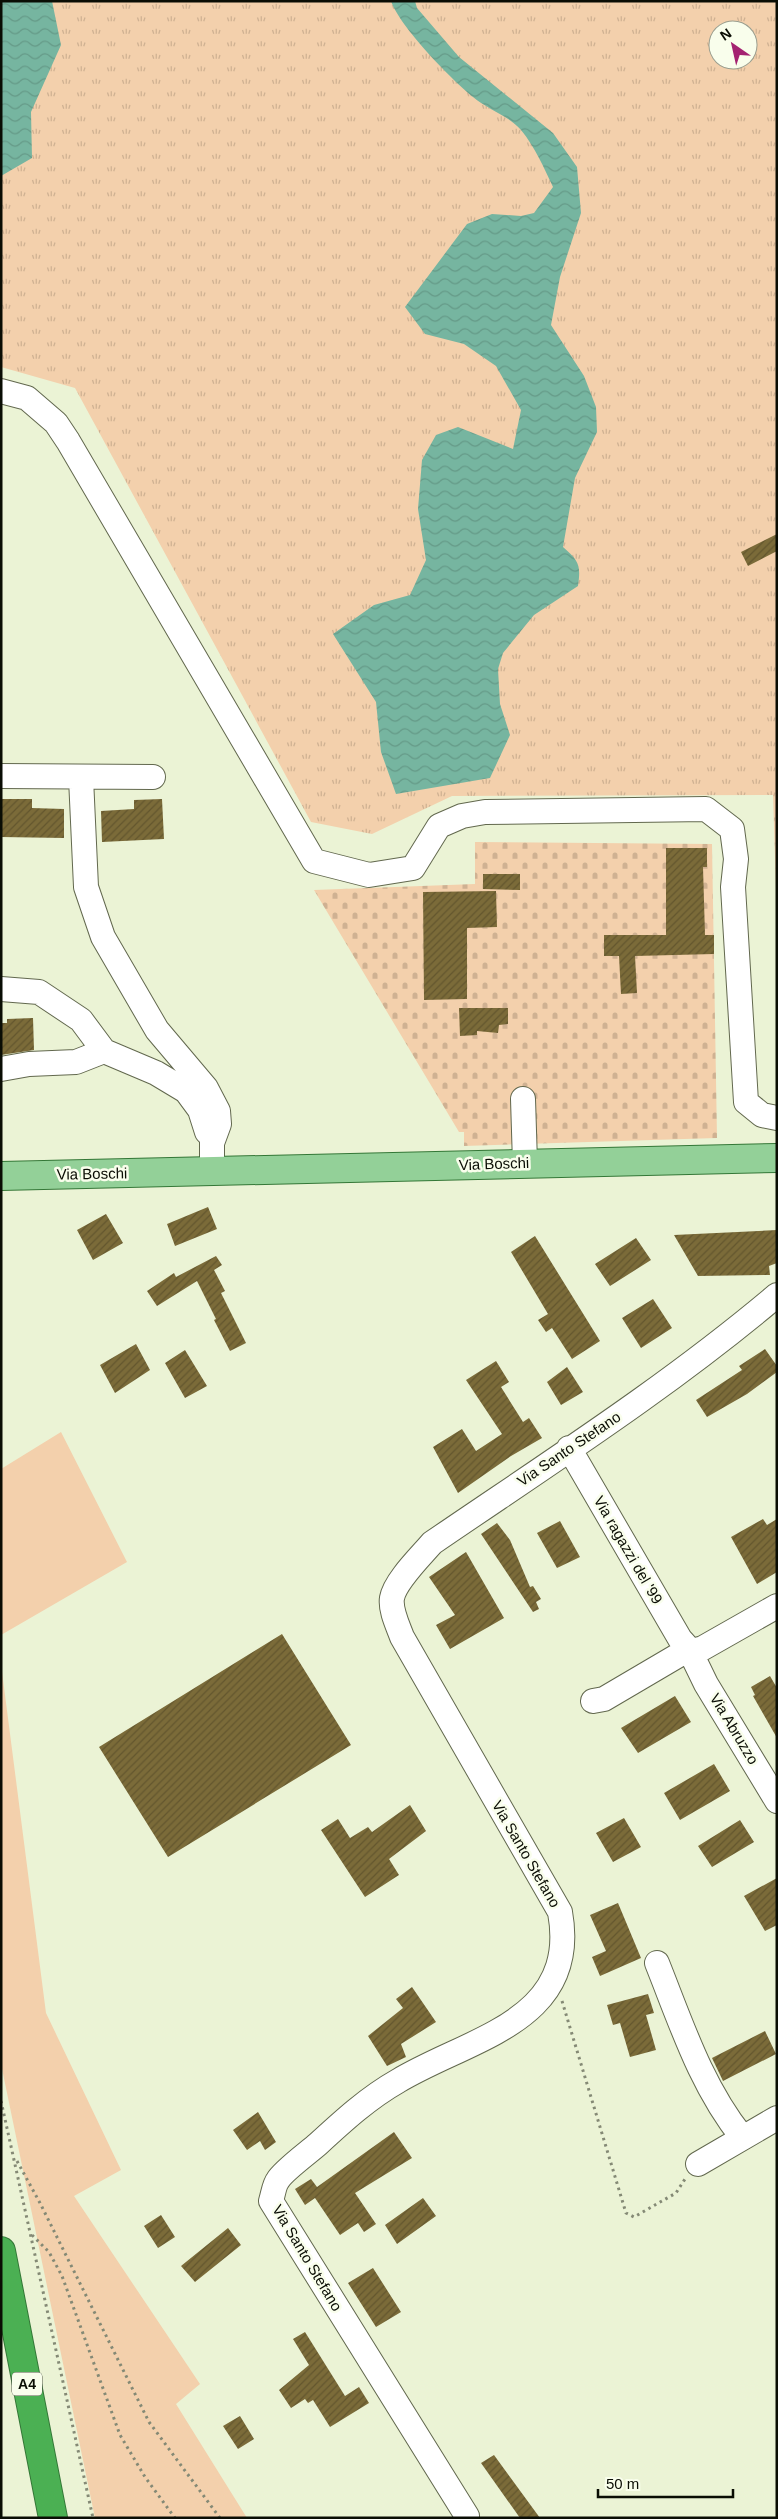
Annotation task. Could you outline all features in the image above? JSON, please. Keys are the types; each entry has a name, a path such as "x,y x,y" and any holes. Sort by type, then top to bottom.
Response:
{"highway":[{"name":"A4","path":"1,2251 53,2518"}],"main road":[{"name":"Via Boschi","path":"1,1176 525,1162 777,1158"}],"street":[{"path":"1,392 27,398 56,423 314,861 369,875 412,868 440,826 462,816 485,812 706,809 732,829 736,859 733,887 746,1102 762,1115 777,1118"},
{"path":"1,776 154,777"},
{"path":"81,778 86,887 103,937 157,1030 206,1088 218,1111 211,1131 212,1171"},
{"path":"1,989 39,992 81,1020 104,1051 156,1073 186,1091 200,1110 211,1131"},
{"path":"1,1069 29,1064 76,1062 104,1051"},
{"path":"523,1099 525,1162"},
{"name":"Via Santo Stefano","path":"466,2516 271,2201 278,2179 354,2112 399,2080 502,2030 522,2015 537,2000 554,1977 561,1963 564,1948 560,1912 402,1637 395,1617 392,1598 406,1572 432,1544 715,1347 777,1295"},
{"name":"Via ragazzi del '99","path":"569,1448 680,1639 689,1648 706,1684"},
{"path":"593,1701 604,1699 689,1648 696,1650 703,1648 777,1606"},
{"name":"Via Abruzzo","path":"706,1684 777,1801"},
{"path":"657,1963 693,2057 728,2119 742,2137"},
{"path":"698,2164 777,2118"}],"path":[{"path":"554,1977 626,2213 634,2217 676,2193 693,2167 698,2164"},
{"path":"1,2101 93,2518"},
{"path":"15,2159 40,2203 149,2422 220,2518"},
{"path":"32,2235 49,2252 62,2276 120,2435 145,2477 174,2518"}],"green space":[{"path":"1,1 777,1 777,919 773,795 452,796 372,834 311,822 75,388 1,367"},
{"path":"475,842 712,844 717,1138 464,1146 464,1132 459,1132 314,890 475,884"},
{"path":"61,1432 127,1562 1,1635 1,1469"},
{"path":"1,1664 46,2013 121,2170 74,2196 200,2384 176,2404 247,2518 95,2518 1,2064"}],"water":[{"path":"1,1 52,1 61,45 31,112 32,158 1,176"},
{"path":"391,1 415,1 417,8 459,57 553,133 577,167 581,213 560,277 551,325 584,376 596,407 597,432 575,478 563,547 573,556 578,564 578,586 534,615 503,653 498,669 500,704 510,735 490,778 396,794 381,752 376,702 333,634 374,605 410,595 426,560 418,509 422,460 436,435 458,427 513,449 521,410 496,366 464,344 425,334 405,307 467,224 492,214 521,216 534,213 553,187 535,150 521,130 479,101 452,78 415,38 396,12"}],"building":[{"path":"777,534 777,551 748,566 741,552"},
{"path":"1,799 32,799 32,808 64,809 64,838 1,837"},
{"path":"162,799 164,839 102,842 101,811 134,809 134,800"},
{"path":"666,848 707,848 707,867 703,867 705,935 714,935 714,954 635,956 637,993 621,994 619,956 604,956 604,935 666,935"},
{"path":"483,874 520,874 520,890 483,889"},
{"path":"496,891 497,927 467,928 467,999 424,1000 423,892"},
{"path":"459,1008 508,1008 508,1024 499,1025 498,1033 477,1031 477,1035 460,1036"},
{"path":"33,1018 34,1050 1,1055 1,1023 7,1023 7,1019"},
{"path":"208,1207 217,1229 175,1246 167,1224"},
{"path":"106,1214 123,1243 93,1260 77,1230"},
{"path":"777,1230 777,1263 769,1266 770,1275 698,1276 674,1235"},
{"path":"535,1236 600,1341 572,1359 552,1328 546,1332 538,1320 548,1314 511,1252"},
{"path":"636,1238 651,1260 610,1286 595,1264"},
{"path":"216,1256 222,1265 214,1270 225,1291 221,1293 246,1343 230,1351 197,1281 157,1306 147,1291 174,1273 176,1277"},
{"path":"653,1299 672,1328 641,1348 622,1318"},
{"path":"136,1344 150,1370 115,1393 100,1365"},
{"path":"765,1349 777,1366 777,1372 747,1394 707,1417 696,1400 742,1370 739,1366"},
{"path":"185,1350 207,1386 185,1398 165,1363"},
{"path":"496,1361 509,1382 501,1387 523,1422 529,1418 542,1438 511,1456 458,1493 433,1447 462,1429 476,1451 502,1434 466,1380"},
{"path":"567,1367 583,1392 561,1405 547,1382"},
{"path":"763,1519 767,1525 777,1519 777,1572 757,1584 731,1537"},
{"path":"560,1521 580,1557 557,1568 537,1533"},
{"path":"497,1523 510,1540 530,1587 533,1586 541,1599 536,1602 539,1609 533,1612 481,1534"},
{"path":"466,1552 504,1618 450,1649 436,1625 455,1615 429,1577"},
{"path":"282,1634 351,1745 168,1857 99,1747"},
{"path":"770,1676 777,1688 777,1738 753,1696 755,1695 751,1687"},
{"path":"675,1696 691,1722 638,1753 621,1728"},
{"path":"714,1764 730,1791 680,1820 664,1793"},
{"path":"410,1805 426,1831 389,1859 399,1875 365,1897 321,1830 338,1819 350,1838 368,1827 372,1832"},
{"path":"624,1818 641,1847 613,1862 596,1833"},
{"path":"740,1820 754,1842 712,1867 698,1846"},
{"path":"777,1878 777,1925 765,1931 744,1896"},
{"path":"618,1903 641,1958 600,1976 592,1957 606,1951 590,1915"},
{"path":"412,1987 436,2022 401,2044 406,2057 387,2066 368,2036 403,2008 396,1999"},
{"path":"648,1994 654,2013 646,2015 656,2050 630,2057 620,2023 613,2025 607,2005"},
{"path":"765,2031 776,2054 723,2081 712,2058"},
{"path":"258,2112 276,2142 265,2150 260,2141 247,2150 233,2130"},
{"path":"394,2132 412,2158 355,2193 376,2224 364,2232 358,2223 340,2235 315,2198 305,2205 295,2189 311,2179 317,2187"},
{"path":"423,2198 436,2216 397,2244 385,2225"},
{"path":"161,2215 175,2237 158,2248 144,2226"},
{"path":"228,2228 241,2245 195,2282 181,2266"},
{"path":"373,2268 401,2312 376,2327 348,2283"},
{"path":"305,2332 345,2396 359,2387 369,2403 330,2427 313,2400 308,2403 305,2399 291,2408 279,2390 309,2365 293,2339"},
{"path":"240,2416 254,2439 238,2449 223,2426"},
{"path":"494,2455 540,2518 520,2518 481,2463"}]}
